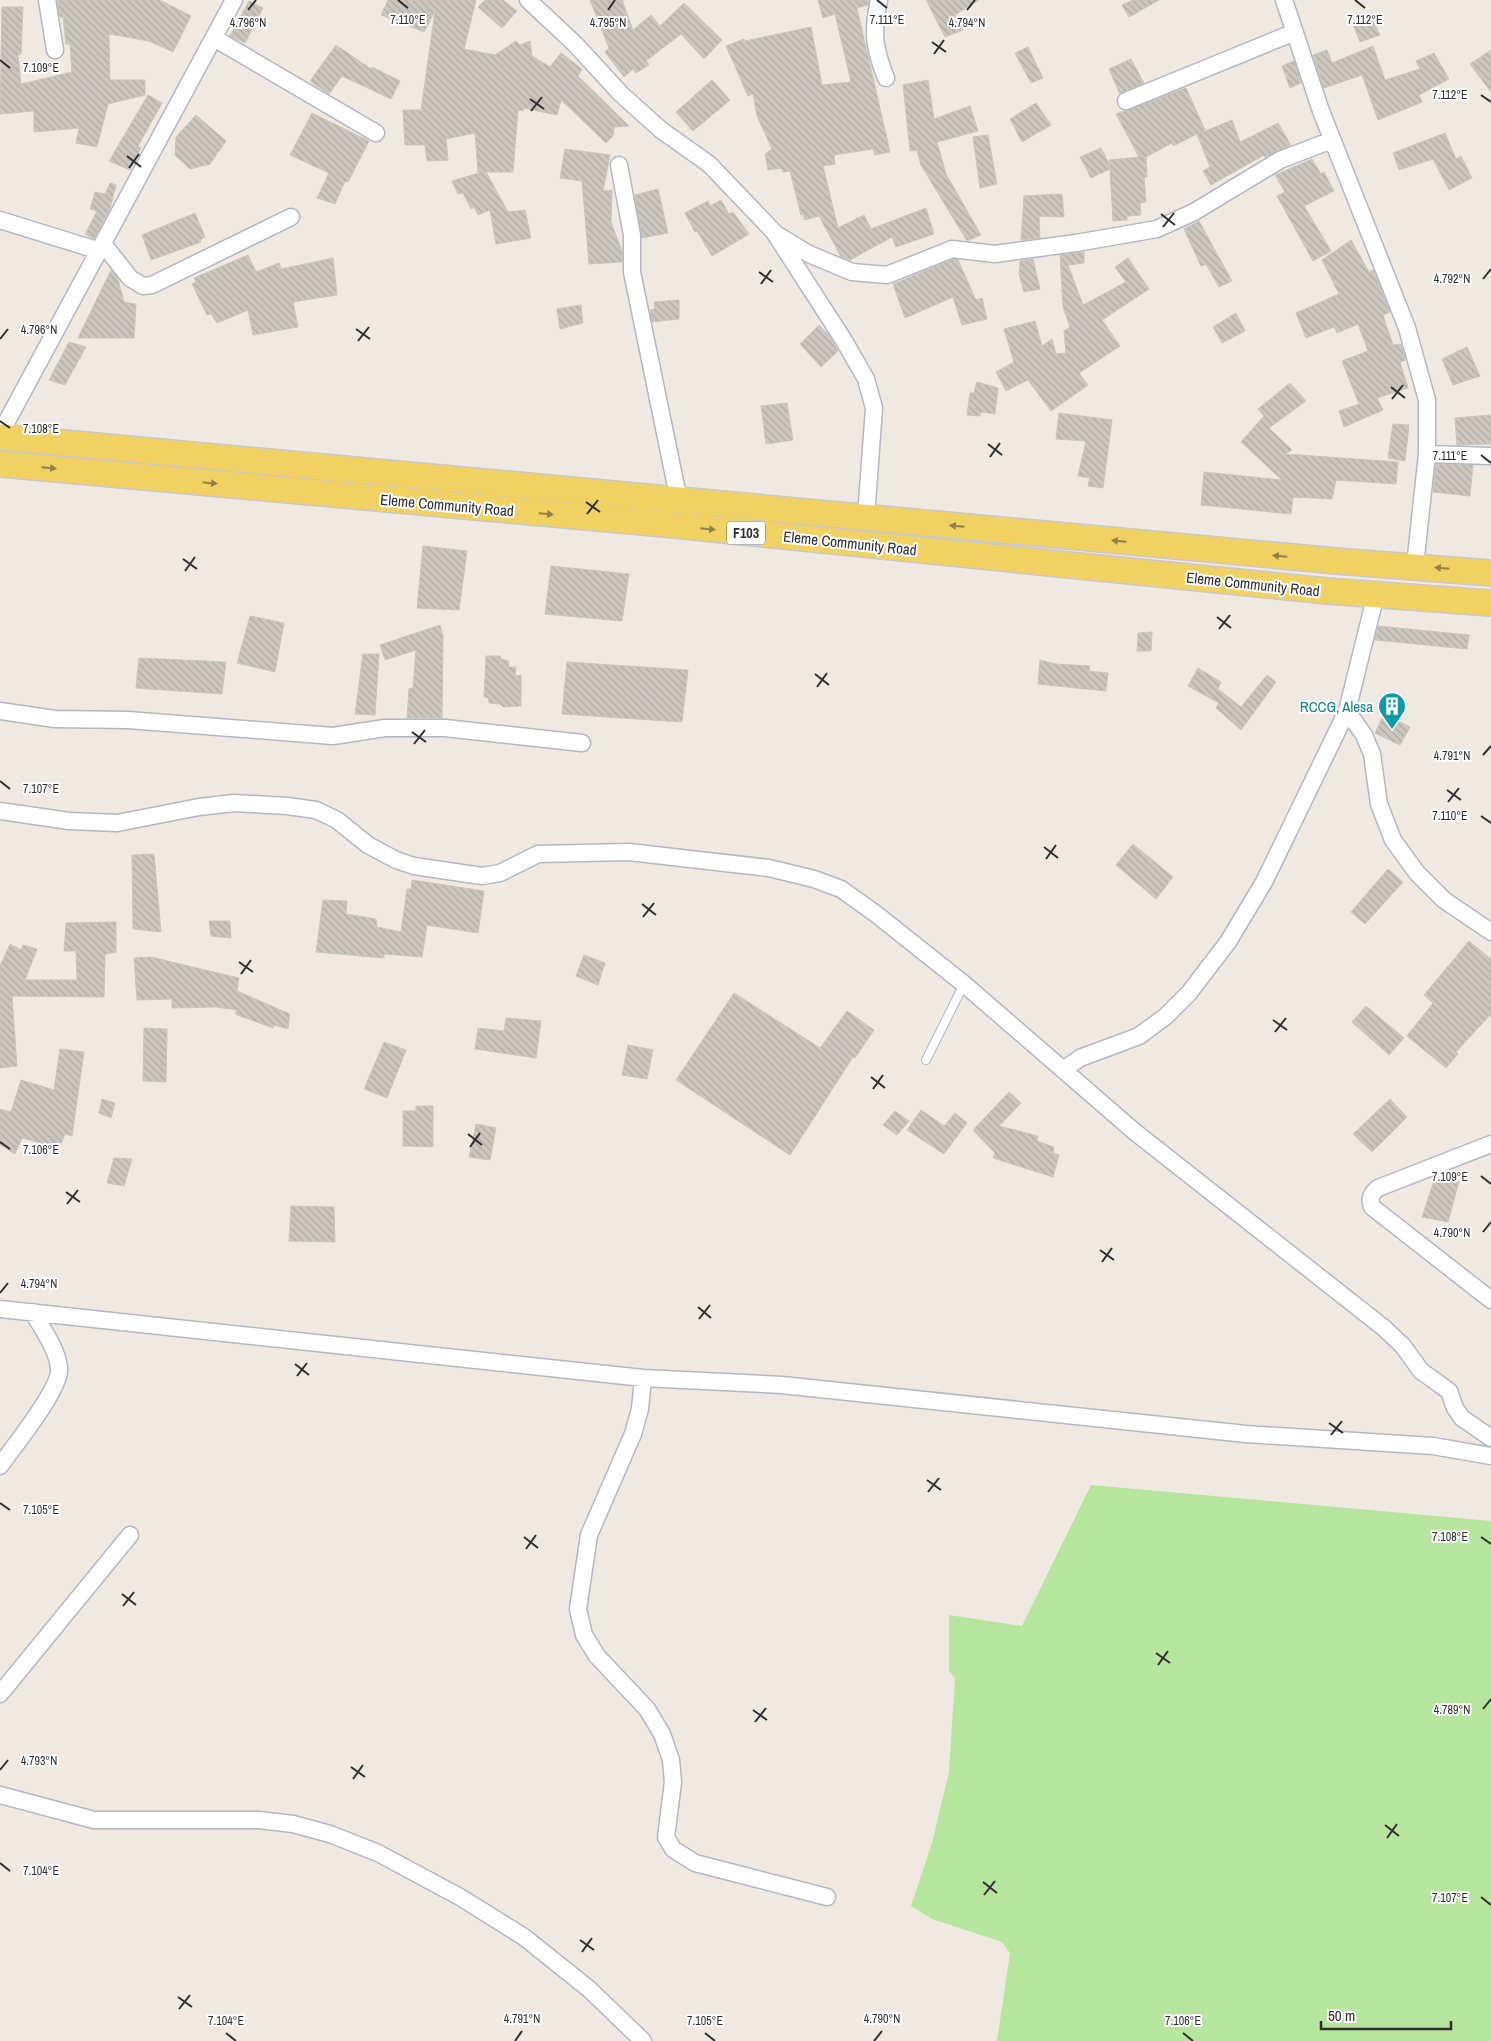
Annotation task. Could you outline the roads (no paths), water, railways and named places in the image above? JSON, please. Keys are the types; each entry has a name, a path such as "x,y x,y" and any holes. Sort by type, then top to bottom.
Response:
{"main road":[{"name":"Eleme Community Road","path":"0,436 679,501 1336,561 1491,573"},
{"name":"Eleme Community Road","path":"0,464 664,524 1376,594 1491,603"}],"street":[{"path":"47,0 55,50"},
{"path":"0,436 234,0"},
{"path":"528,0 575,44 634,106 661,130 709,164 774,232 843,339 866,380 874,408 866,517"},
{"path":"879,0 874,23 875,50 886,78"},
{"path":"1284,0 1332,140 1407,328 1427,400 1426,454 1415,566"},
{"path":"1126,101 1295,32"},
{"path":"214,38 376,132"},
{"path":"774,232 809,254 852,272 887,276 952,249 995,254 1157,229 1194,212 1280,160 1332,140"},
{"path":"619,165 632,235 632,272 679,501"},
{"path":"0,220 102,248 130,278 143,286 152,284 292,217"},
{"path":"1426,454 1491,456"},
{"path":"1063,1070 1080,1058 1138,1036 1166,1016 1189,993 1228,942 1264,882 1347,711 1376,594"},
{"path":"0,711 55,719 128,720 333,736 385,728 445,728 582,743"},
{"path":"1347,711 1364,735 1372,754 1379,804 1392,840 1417,873 1444,900 1491,932"},
{"path":"0,811 69,821 117,823 199,806 234,803 316,810 337,820 368,845 396,860 414,866 482,876 500,873 538,854 629,852 769,868 814,879 841,889 876,914 964,984 1135,1132 1384,1328 1403,1346 1421,1371 1449,1391 1462,1418 1491,1438"},
{"path":"1491,1144 1378,1188 1372,1193 1370,1200 1372,1207 1491,1300"},
{"path":"0,1309 643,1378 782,1385 1246,1434 1433,1446 1491,1456"},
{"path":"0,1466 50,1394 60,1370 56,1355 34,1312"},
{"path":"643,1378 640,1409 633,1434 589,1535 578,1609 584,1635 597,1656 647,1709 662,1734 671,1760 673,1782 666,1837 673,1849 683,1858 695,1863 826,1897"},
{"path":"0,1694 130,1535"},
{"path":"0,1795 94,1820 259,1820 293,1824 330,1834 378,1853 460,1897 524,1937 589,1989 643,2041"}],"lane":[{"path":"926,1060 964,984"}],"place":[{"name":"RCCG, Alesa","path":"1392,730"}]}
